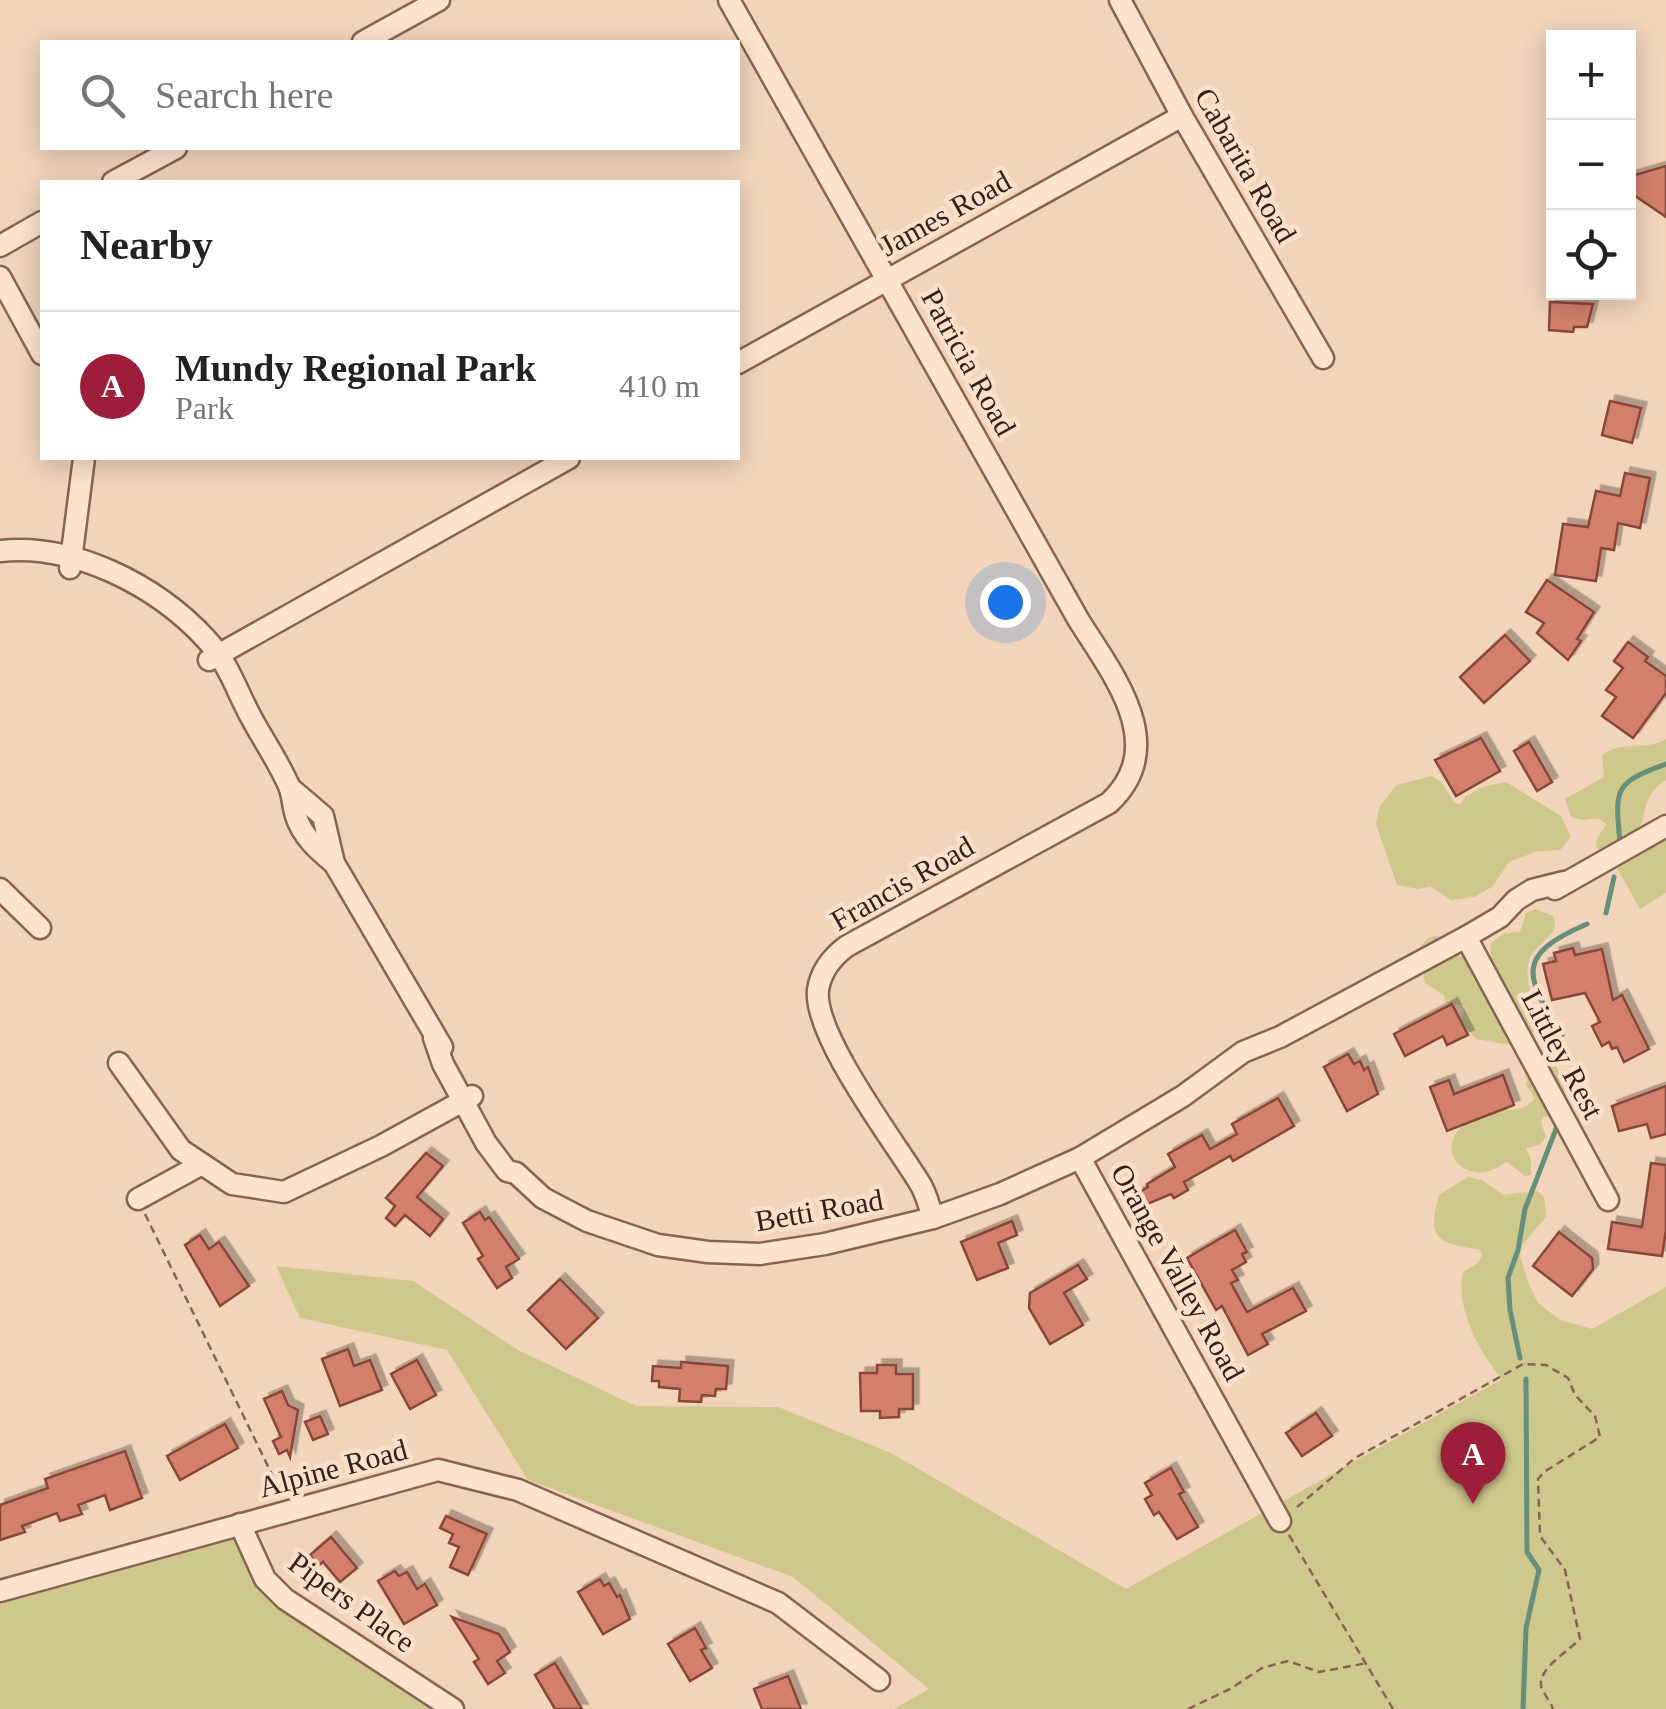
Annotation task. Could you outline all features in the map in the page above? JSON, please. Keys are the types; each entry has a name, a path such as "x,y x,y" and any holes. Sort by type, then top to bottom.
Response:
{"street":[{"path":"367,40 439,0"},
{"name":"Patricia Road","path":"729,0 1126,701 1136,737 1134,760"},
{"name":"Cabarita Road","path":"1120,0 1182,116 1323,358"},
{"name":"James Road","path":"740,362 1182,116"},
{"path":"117,180 172,150"},
{"path":"0,246 40,223"},
{"path":"0,277 40,350"},
{"path":"62,560 78,507 84,460"},
{"path":"213,658 565,460"},
{"name":"Betti Road","path":"0,552 106,570 164,603 205,638 213,658 239,686 249,714 290,788 297,821 314,847 334,863 434,1038 453,1059 467,1099 516,1173 542,1198 587,1220 658,1245 760,1254 825,1244 934,1218 1080,1158"},
{"name":"Francis Road","path":"934,1218 922,1186 857,1087 828,1029 818,1002 822,974 829,962 848,946 1108,803 1125,784 1134,760"},
{"name":"Orange Valley Road","path":"1280,1521 1080,1158 1183,1096 1212,1087 1280,1037 1472,933 1510,920 1527,904 1666,826"},
{"path":"0,889 40,928"},
{"name":"Littley Rest","path":"1472,933 1608,1200"},
{"path":"119,1064 181,1150 232,1184 284,1192 382,1146 467,1099"},
{"path":"138,1200 202,1164"},
{"name":"Alpine Road","path":"0,1591 438,1470 518,1490 778,1604 879,1680"},
{"name":"Pipers Place","path":"240,1524 265,1580 285,1599 453,1709"}],"path":[{"path":"138,1200 290,1510"},
{"path":"1393,1709 1280,1521 1356,1458 1523,1364 1546,1365 1568,1378 1576,1395 1592,1411 1600,1430 1596,1441 1538,1479 1540,1536 1565,1570 1580,1628 1580,1639 1547,1670 1542,1680 1541,1687 1554,1709"},
{"path":"1188,1709 1262,1668 1288,1662 1319,1672 1367,1662"}],"shaded area":[{"path":"1666,739 1666,780 1648,799 1634,836 1603,854 1596,842 1606,824 1598,818 1571,817 1565,799 1604,777 1602,756 1609,751"},
{"path":"1432,776 1455,803 1461,804 1482,787 1506,782 1561,816 1571,837 1560,850 1538,851 1509,862 1492,887 1474,897 1451,900 1430,886 1418,889 1397,885 1376,824 1379,808 1396,785"},
{"path":"1666,829 1666,893 1640,909 1617,868 1626,862 1627,855"},
{"path":"1536,909 1553,916 1555,923 1529,961 1531,992 1542,1023 1539,1033 1525,1027 1492,967 1490,944 1504,933 1520,932 1526,913"},
{"path":"1436,936 1448,940 1460,956 1465,956 1513,1041 1511,1045 1476,1039 1461,1022 1465,1006 1446,1003 1444,995 1425,983 1419,948"},
{"path":"1550,1056 1556,1064 1566,1095 1555,1116 1543,1117 1546,1137 1539,1145 1526,1148 1531,1175 1525,1176 1507,1162 1485,1172 1461,1166 1452,1148 1457,1132 1498,1107 1518,1109 1531,1102 1535,1098 1526,1085 1530,1065"},
{"path":"1468,1177 1482,1180 1503,1195 1537,1191 1544,1197 1546,1217 1523,1244 1520,1256 1538,1303 1560,1320 1592,1329 1666,1287 1666,1709 894,1709 929,1689 793,1577 528,1480 447,1350 300,1318 276,1266 413,1281 518,1350 636,1406 778,1407 891,1453 1126,1589 1502,1379 1477,1343 1462,1300 1463,1272 1478,1263 1480,1250 1445,1241 1435,1231 1439,1195"},
{"path":"240,1524 265,1579 453,1709 0,1709 0,1591"}],"building":[{"path":"1666,166 1666,217 1636,196 1636,175"},
{"path":"1550,302 1593,304 1587,327 1574,327 1573,332 1549,330"},
{"path":"1610,401 1641,408 1632,443 1602,435"},
{"path":"1625,473 1650,478 1640,528 1618,523 1614,550 1601,548 1596,581 1555,575 1563,524 1588,527 1596,491 1620,496"},
{"path":"1547,580 1594,612 1568,660 1537,633 1544,623 1526,612"},
{"path":"1505,635 1530,661 1484,703 1460,677"},
{"path":"1628,642 1666,676 1666,693 1633,738 1602,716 1616,697 1606,690 1623,668 1614,661"},
{"path":"1481,738 1500,771 1456,796 1435,760"},
{"path":"1529,742 1552,782 1537,791 1514,751"},
{"path":"1573,948 1575,955 1602,949 1613,1000 1622,995 1649,1049 1624,1062 1617,1047 1612,1049 1609,1042 1602,1046 1592,1026 1600,1022 1585,993 1552,1000 1543,964 1556,961 1554,953"},
{"path":"1452,1004 1468,1035 1447,1045 1443,1036 1405,1056 1394,1034"},
{"path":"1348,1054 1354,1064 1360,1061 1364,1070 1368,1067 1378,1094 1347,1111 1324,1067"},
{"path":"1503,1075 1514,1105 1447,1131 1430,1087 1449,1080 1454,1094"},
{"path":"1666,1086 1666,1134 1651,1138 1647,1124 1619,1131 1612,1106"},
{"path":"1278,1098 1294,1126 1233,1161 1230,1156 1184,1182 1188,1190 1174,1198 1171,1194 1145,1205 1138,1193 1175,1167 1168,1154 1202,1135 1210,1149 1237,1134 1232,1124"},
{"path":"426,1153 443,1166 417,1197 443,1219 430,1236 405,1215 395,1226 386,1218 395,1206 386,1198"},
{"path":"1651,1163 1666,1165 1662,1256 1608,1249 1612,1222 1642,1227"},
{"path":"480,1212 485,1220 489,1217 519,1259 506,1267 512,1278 497,1288 478,1259 483,1256 463,1223"},
{"path":"1012,1221 1017,1235 998,1243 1008,1268 977,1280 961,1242"},
{"path":"1235,1230 1247,1252 1242,1254 1246,1262 1232,1270 1238,1280 1231,1283 1247,1312 1293,1288 1306,1311 1262,1334 1268,1344 1248,1355 1222,1306 1216,1310 1187,1258"},
{"path":"1559,1232 1592,1258 1593,1269 1572,1296 1533,1266"},
{"path":"200,1235 209,1249 219,1242 249,1286 220,1306 185,1245"},
{"path":"1078,1265 1087,1279 1064,1293 1083,1325 1050,1344 1029,1308 1030,1293"},
{"path":"560,1279 598,1318 566,1349 528,1310"},
{"path":"348,1349 354,1366 370,1360 382,1390 340,1406 322,1359"},
{"path":"417,1360 436,1395 410,1409 391,1374"},
{"path":"681,1362 728,1366 726,1389 716,1389 715,1396 702,1395 701,1402 679,1401 680,1389 659,1387 659,1381 652,1381 653,1366 681,1368"},
{"path":"877,1365 896,1365 896,1374 913,1374 913,1409 899,1409 899,1417 880,1418 880,1411 861,1411 860,1373 877,1373"},
{"path":"282,1391 288,1405 298,1410 290,1457 287,1450 279,1454 273,1441 281,1437 264,1399"},
{"path":"1316,1413 1332,1436 1302,1456 1286,1433"},
{"path":"320,1416 328,1434 313,1440 305,1422"},
{"path":"225,1424 238,1448 180,1480 167,1456"},
{"path":"125,1451 142,1498 110,1510 105,1495 78,1505 82,1514 60,1521 57,1513 22,1526 25,1532 0,1540 0,1505 48,1488 45,1479"},
{"path":"1171,1468 1184,1492 1179,1494 1198,1527 1177,1539 1145,1499 1152,1495 1145,1483"},
{"path":"446,1516 487,1534 468,1575 450,1567 459,1547 449,1543 453,1534 440,1528"},
{"path":"331,1537 357,1568 340,1582 323,1562 319,1565 310,1555"},
{"path":"395,1571 399,1576 407,1572 417,1589 425,1584 437,1605 404,1624 378,1581"},
{"path":"600,1579 604,1586 609,1583 617,1597 620,1595 630,1619 603,1634 578,1592"},
{"path":"452,1617 499,1634 510,1652 497,1661 505,1673 488,1684 474,1662 479,1659"},
{"path":"695,1628 706,1648 701,1650 712,1668 690,1681 668,1644"},
{"path":"555,1663 582,1709 555,1709 535,1675"},
{"path":"788,1676 801,1709 762,1709 754,1689"}],"waterway":[{"path":"1620,843 1621,790 1636,777 1666,764"},
{"path":"1606,913 1614,877"},
{"path":"1562,1035 1540,997 1533,969 1547,946 1587,924"},
{"path":"1520,1358 1508,1278 1518,1250 1525,1209 1556,1129"},
{"path":"1523,1709 1526,1628 1539,1570 1527,1552 1526,1379"}],"place":[{"name":"Mundy Regional Park","path":"1473,1504"}]}
